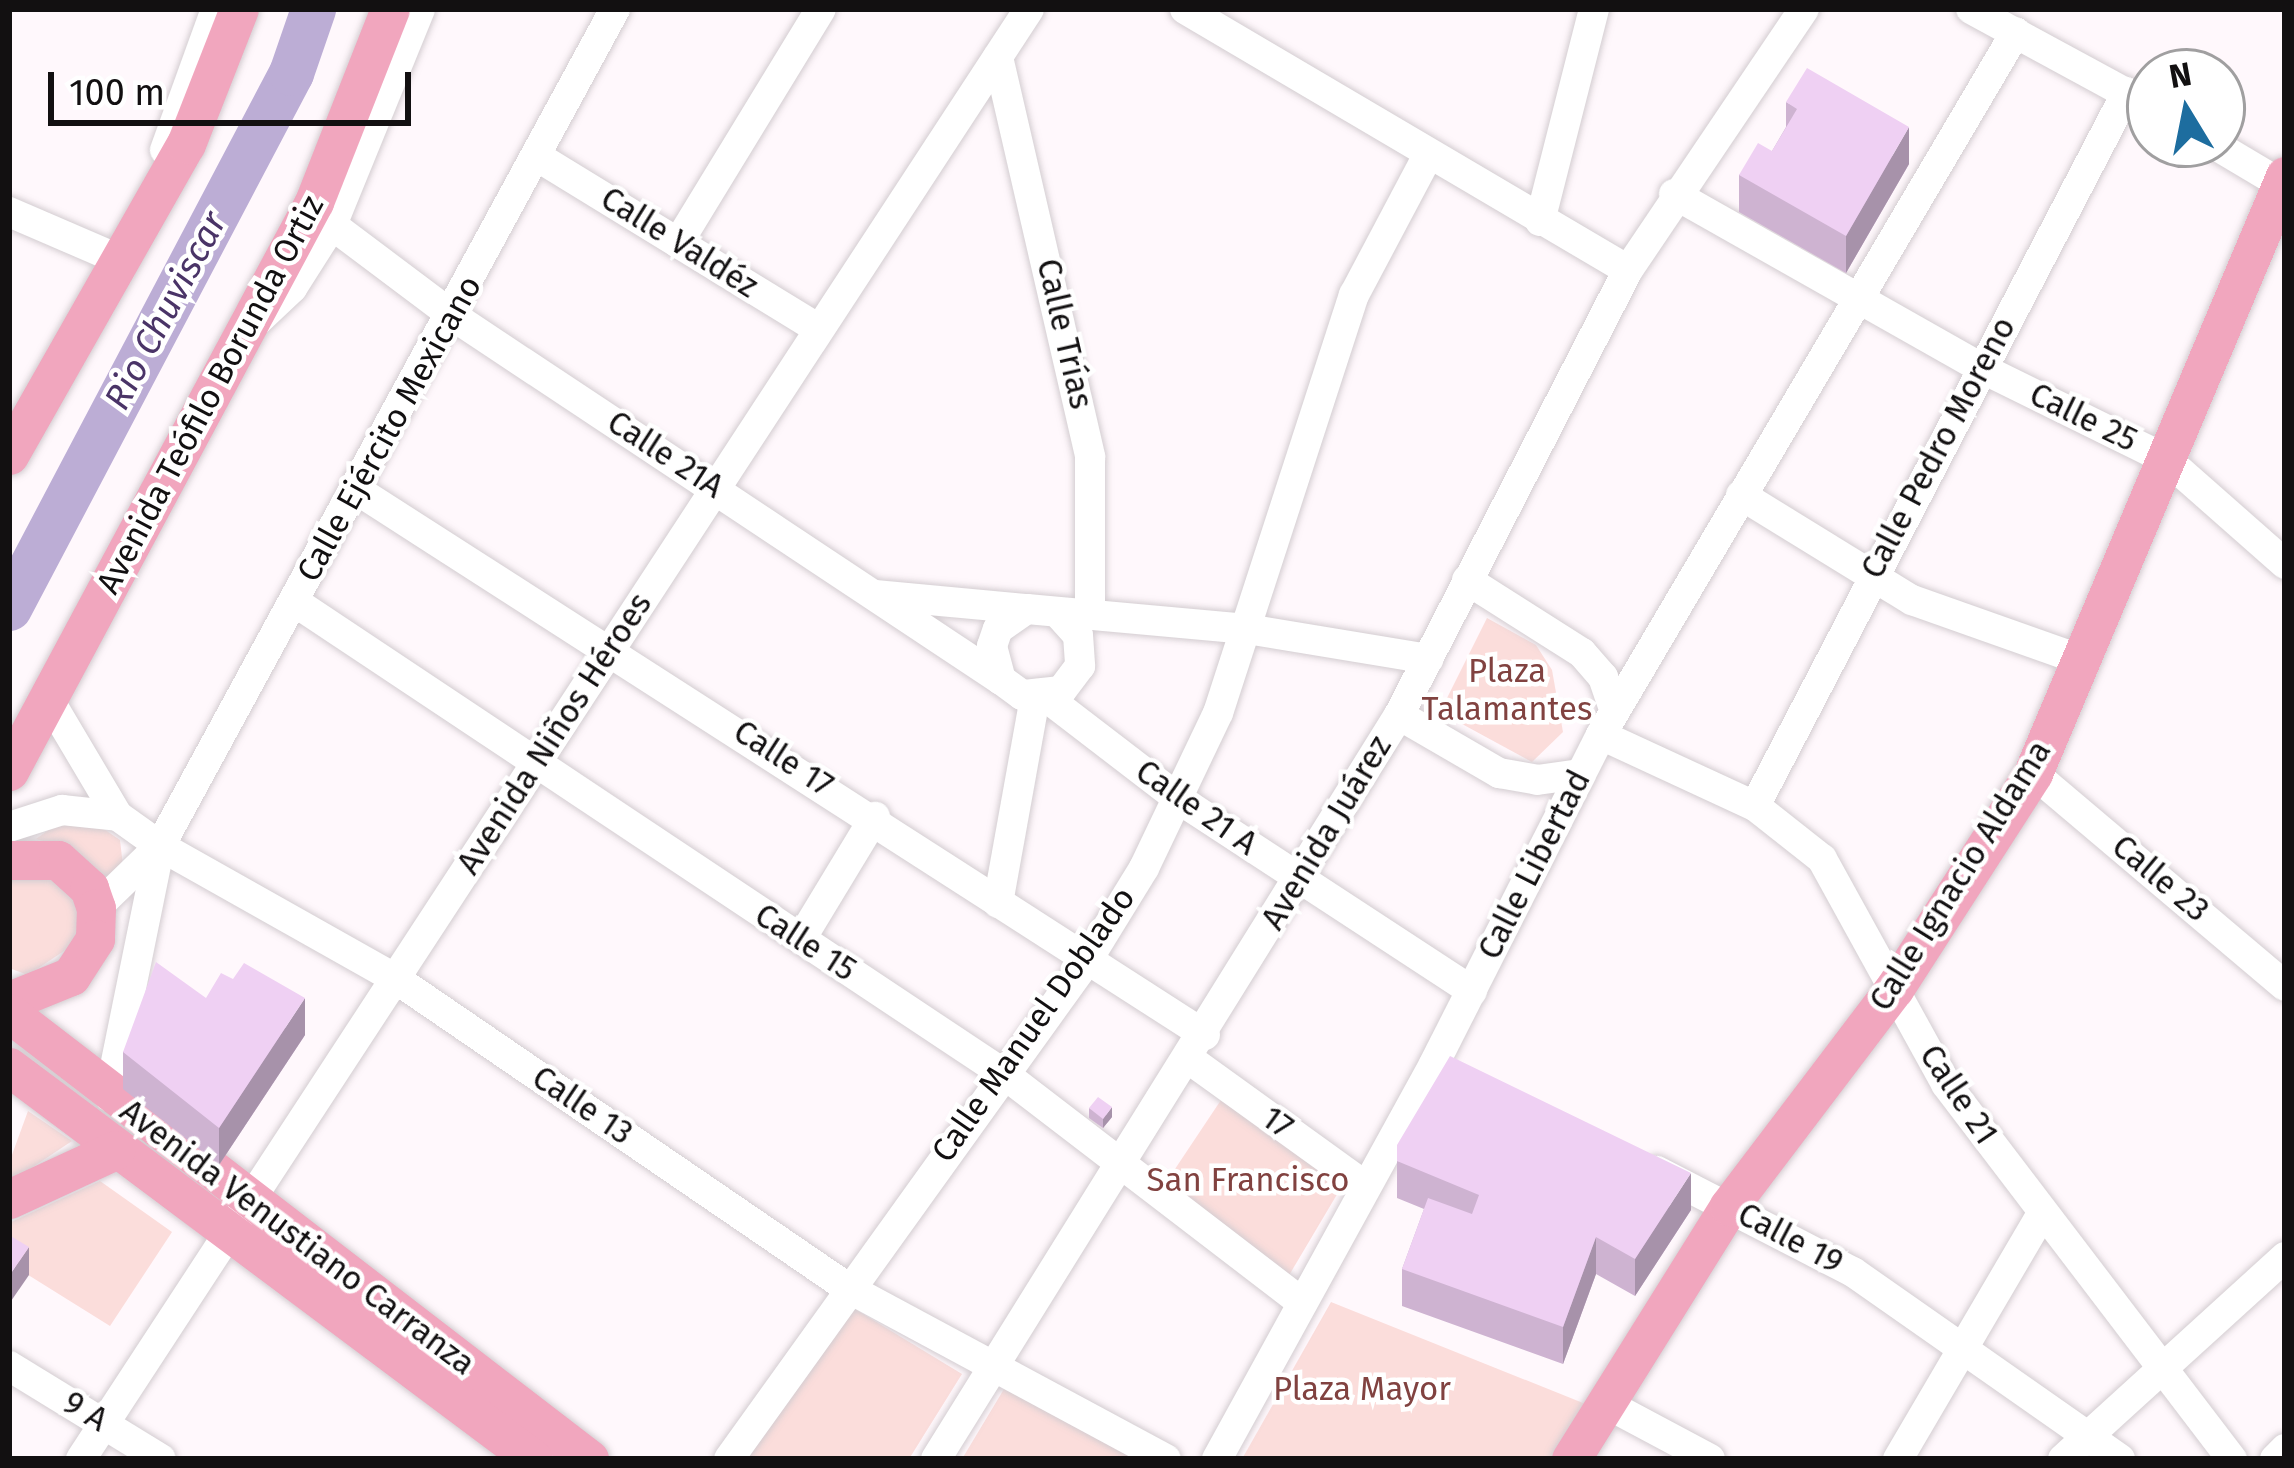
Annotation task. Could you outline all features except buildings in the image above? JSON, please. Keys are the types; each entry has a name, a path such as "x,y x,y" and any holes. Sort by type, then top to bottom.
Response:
{"main road":[{"path":"12,444 185,145 239,9"},
{"name":"Avenida Teófilo Borunda Ortiz","path":"9,771 266,297 360,99 390,9"},
{"name":"Calle Ignacio Aldama","path":"1571,1459 1729,1206 1894,989 2033,773 2284,182"},
{"path":"9,860 58,860 89,888 96,908 95,939 71,976 9,1001"},
{"name":"Avenida Venustiano Carranza","path":"9,1013 109,1096 236,1219 533,1459"},
{"name":"Avenida Venustiano Carranza","path":"9,1067 116,1150 236,1219 589,1459"},
{"path":"9,1199 116,1150"}],"street":[{"path":"147,208 215,9"},
{"path":"245,333 292,289 332,225 420,9"},
{"name":"Calle Ejército Mexicano","path":"160,846 538,157 598,24 615,9"},
{"path":"677,243 821,9"},
{"name":"Avenida Niños Héroes","path":"81,1459 1028,9"},
{"path":"1184,9 1628,270"},
{"path":"1540,221 1594,9"},
{"name":"Avenida Juárez","path":"936,1459 990,1367 1197,1047 1399,715 1628,270 1674,194 1804,9"},
{"path":"1971,9 2126,92"},
{"name":"Calle Libertad","path":"1217,1459 1365,1186 1445,1069 1472,991 1608,723 2016,32"},
{"name":"Calle Trías","path":"998,58 1090,457 1090,615"},
{"name":"Calle Pedro Moreno","path":"1755,806 1868,579 2126,122"},
{"name":"Calle Manuel Doblado","path":"729,1459 1088,959 1180,800 1247,628 1346,316 1428,155"},
{"name":"Calle Valdéz","path":"538,157 819,329"},
{"path":"2246,161 2284,182"},
{"name":"Calle 25","path":"1674,194 1983,369 2166,459 2285,564"},
{"path":"9,212 118,259"},
{"name":"Calle 21A","path":"332,225 453,316 1001,680"},
{"name":"Calle 17","path":"357,490 875,818 1088,959 1197,1047"},
{"path":"1742,495 1868,579 2084,662"},
{"path":"1467,580 1582,653 1603,677 1608,723"},
{"path":"875,596 1247,628 1429,659"},
{"name":"Calle 15","path":"295,602 535,768 1004,1074 1301,1302"},
{"path":"1040,697 1001,680 993,664 998,629 1042,611"},
{"path":"998,903 1040,697 1080,666 1078,635 1042,611"},
{"name":"Calle 21 A","path":"1040,697 1180,800 1472,991"},
{"name":"Calle 13","path":"49,700 118,816 160,846 396,980 848,1288 1166,1459"},
{"path":"1399,715 1499,773 1537,780 1580,774"},
{"name":"Calle 21","path":"1608,723 1755,806 1822,859 1946,1084 2232,1459"},
{"name":"Calle 23","path":"2033,773 2285,986"},
{"path":"9,827 62,810 118,816"},
{"path":"801,939 875,818"},
{"path":"96,908 160,846"},
{"path":"109,1096 160,846"},
{"name":"17","path":"1197,1047 1365,1186"},
{"name":"Calle 19","path":"1624,1155 1852,1272 2120,1459"},
{"path":"1898,1459 2042,1214"},
{"path":"2063,1459 2285,1257"},
{"name":"9 A","path":"9,1366 161,1459"},
{"path":"1605,1402 1710,1459"},
{"path":"2275,1459 2285,1449"}],"green space":[{"name":"Plaza Talamantes","path":"1487,618 1536,645 1552,670 1563,732 1532,762 1440,712"},
{"path":"61,821 95,823 120,840 123,866 107,885 72,849 36,839"},
{"path":"25,866 78,891 79,941 28,975 9,968 9,872"},
{"name":"San Francisco","path":"1223,1097 1342,1186 1288,1277 1165,1184"},
{"path":"28,1111 72,1141 9,1183 9,1163"},
{"path":"100,1181 172,1232 110,1326 9,1263 9,1223"},
{"name":"Plaza Mayor","path":"1331,1302 1588,1405 1556,1459 1242,1459"},
{"path":"850,1306 962,1374 909,1459 741,1459"},
{"path":"1004,1389 1144,1459 962,1459"}],"waterway":[{"name":"Rio Chuviscar","path":"9,608 291,73 313,9"}]}
